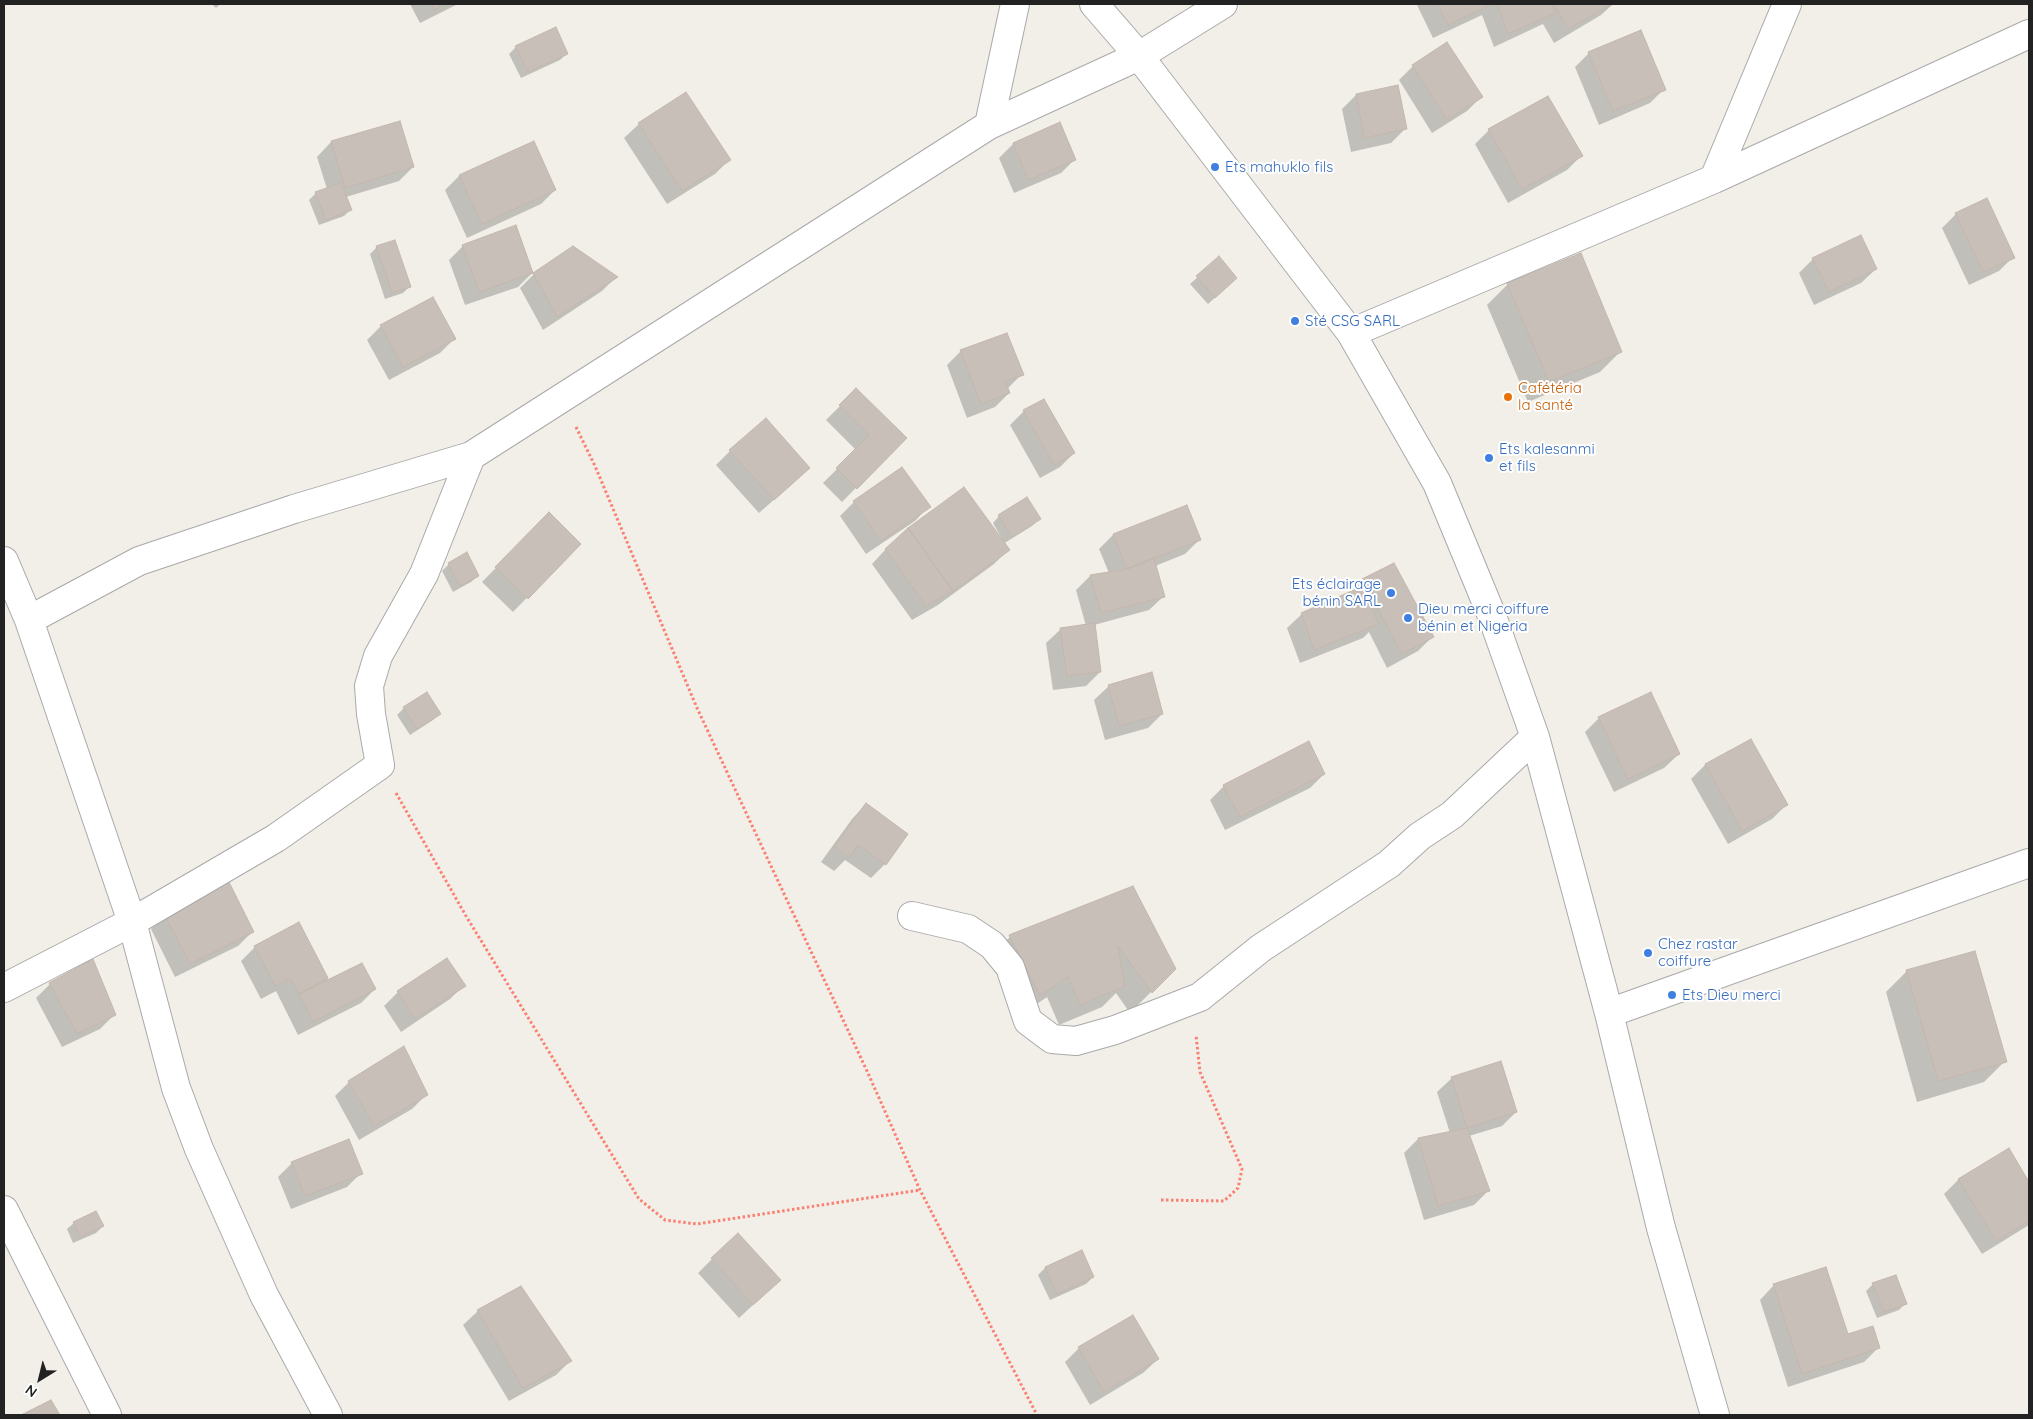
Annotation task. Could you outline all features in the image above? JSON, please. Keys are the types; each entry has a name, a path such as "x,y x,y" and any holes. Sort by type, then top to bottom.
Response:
{"street":[{"path":"989,125 1015,4"},
{"path":"1094,4 1139,56 1351,333 1437,483 1492,616 1534,737 1609,1013 1661,1228 1715,1415"},
{"path":"29,620 139,561 285,512 471,456 989,125 1139,56 1223,4"},
{"path":"1714,178 1787,4"},
{"path":"1351,333 1714,178 2029,34"},
{"path":"4,988 132,922 276,838 380,765 371,714 369,686 378,656 424,574 471,456"},
{"path":"4,561 29,620 132,922 176,1088 199,1149 264,1295 328,1415"},
{"path":"912,916 968,929 992,945 1010,967 1028,1021 1052,1040 1076,1041 1115,1030 1200,997 1261,948 1388,864 1420,836 1452,815 1534,737"},
{"path":"1609,1013 2029,863"},
{"path":"4,1210 107,1415"}],"path":[{"path":"561,398 595,466 697,708 867,1071 920,1190 1037,1415"},
{"path":"380,765 466,916 639,1199 665,1220 697,1224 920,1190"},
{"path":"1162,1200 1224,1201 1238,1188 1242,1169 1200,1072 1195,1029 1200,997"}],"building":[{"path":"431,4 446,4 434,10"},
{"path":"1437,4 1492,4 1448,25"},
{"path":"1497,4 1552,4 1556,13 1508,34"},
{"path":"1554,4 1613,4 1568,29"},
{"path":"556,27 568,54 528,72 515,46"},
{"path":"1641,30 1666,90 1613,111 1588,52"},
{"path":"1447,42 1483,97 1447,120 1412,65"},
{"path":"1398,85 1407,129 1364,138 1356,94"},
{"path":"686,92 731,160 682,191 638,123"},
{"path":"1548,96 1583,156 1522,189 1488,129"},
{"path":"400,121 414,167 345,188 331,141"},
{"path":"1060,122 1076,160 1028,180 1013,143"},
{"path":"534,141 556,190 482,224 459,175"},
{"path":"341,183 352,210 326,220 315,192"},
{"path":"1987,198 2015,258 1983,272 1955,213"},
{"path":"516,225 533,273 479,292 462,245"},
{"path":"1861,235 1877,269 1829,292 1812,258"},
{"path":"395,240 411,287 392,293 376,246"},
{"path":"573,246 618,277 557,317 533,273"},
{"path":"1581,253 1622,352 1549,382 1507,283"},
{"path":"1219,256 1237,278 1215,298 1196,276"},
{"path":"433,297 456,339 403,367 380,325"},
{"path":"1007,333 1024,375 1005,381 1010,393 981,404 960,350"},
{"path":"856,388 907,438 857,489 836,468 869,435 839,405"},
{"path":"1044,399 1075,453 1054,465 1023,410"},
{"path":"766,418 810,468 774,500 729,450"},
{"path":"902,467 931,507 881,541 853,501"},
{"path":"964,487 1010,550 953,591 908,528"},
{"path":"1027,497 1041,519 1012,537 998,515"},
{"path":"1187,505 1201,540 1127,569 1113,534"},
{"path":"549,512 581,544 528,599 495,567"},
{"path":"908,528 953,591 926,606 885,549"},
{"path":"467,552 479,576 460,586 448,563"},
{"path":"1154,558 1165,597 1101,613 1090,575 1127,569"},
{"path":"1394,563 1434,637 1402,654 1362,579"},
{"path":"1361,587 1379,624 1314,650 1301,613"},
{"path":"1095,623 1101,672 1067,676 1060,628"},
{"path":"1152,672 1163,714 1119,726 1108,685"},
{"path":"427,692 441,714 417,729 403,707"},
{"path":"1651,692 1680,754 1628,779 1598,717"},
{"path":"1751,739 1788,805 1742,831 1705,764"},
{"path":"1309,741 1325,774 1240,817 1223,785"},
{"path":"866,803 908,834 886,865 858,845 849,858 834,847"},
{"path":"229,882 254,932 190,964 164,914"},
{"path":"1133,886 1176,969 1152,993 1118,946 1125,986 1080,1005 1068,977 1040,996 1009,935"},
{"path":"299,922 328,978 299,994 290,978 275,986 254,946"},
{"path":"1975,951 2007,1062 1938,1081 1906,970"},
{"path":"447,958 466,986 415,1019 397,991"},
{"path":"93,959 116,1015 77,1034 49,983"},
{"path":"362,963 376,989 313,1022 299,994"},
{"path":"404,1046 428,1095 374,1126 348,1081"},
{"path":"1501,1061 1517,1112 1467,1128 1451,1077"},
{"path":"1467,1128 1490,1191 1438,1206 1418,1138"},
{"path":"349,1139 363,1174 305,1196 291,1162"},
{"path":"2009,1148 2029,1182 2029,1221 1996,1241 1958,1179"},
{"path":"96,1211 104,1226 80,1237 73,1222"},
{"path":"738,1233 781,1280 753,1305 711,1258"},
{"path":"1082,1250 1094,1277 1057,1294 1045,1267"},
{"path":"1826,1267 1848,1334 1873,1326 1880,1348 1802,1374 1773,1284"},
{"path":"1896,1275 1907,1304 1884,1312 1872,1283"},
{"path":"521,1286 572,1361 523,1388 477,1310"},
{"path":"1133,1315 1159,1359 1104,1392 1078,1347"},
{"path":"51,1400 60,1415 21,1415"}],"place":[{"name":"Ets mahuklo fils","path":"1215,167"},
{"name":"Sté CSG SARL","path":"1295,321"},
{"name":"Cafétéria la santé","path":"1508,397"},
{"name":"Ets kalesanmi et fils","path":"1489,458"},
{"name":"Ets éclairage bénin SARL","path":"1391,593"},
{"name":"Dieu merci coiffure bénin et Nigeria","path":"1408,618"},
{"name":"Chez rastar coiffure","path":"1648,953"},
{"name":"Ets Dieu merci","path":"1672,995"}]}
